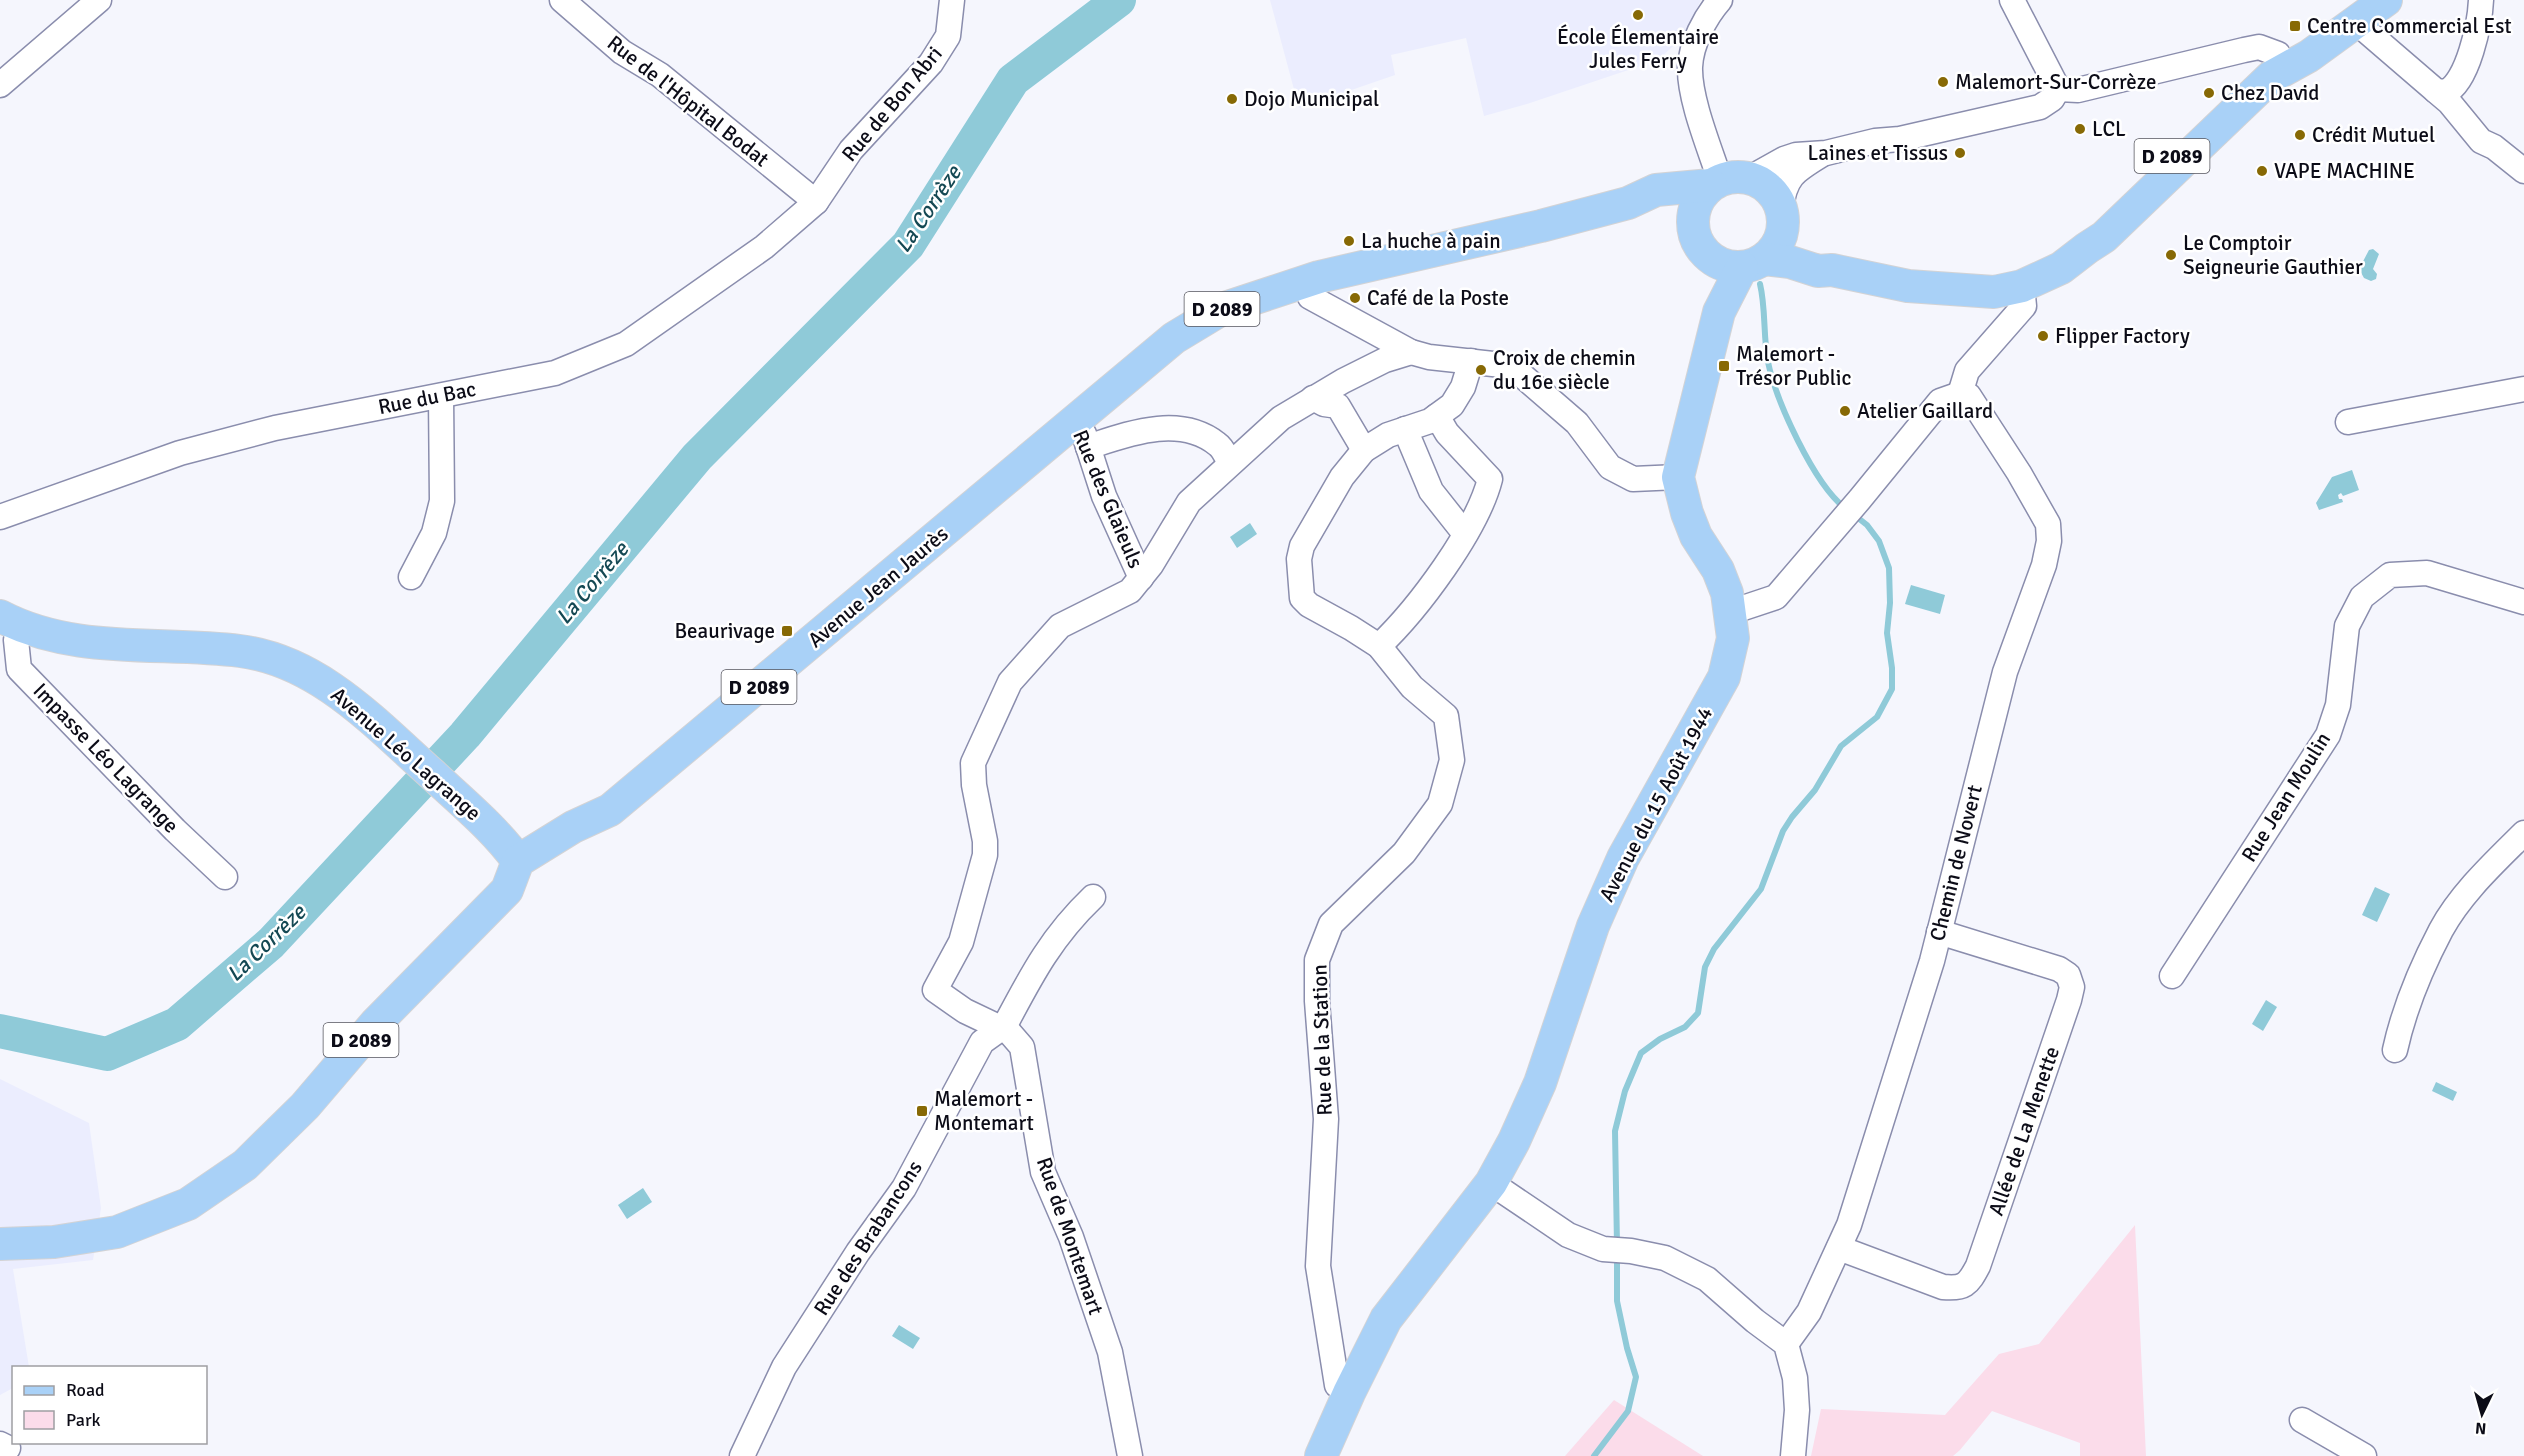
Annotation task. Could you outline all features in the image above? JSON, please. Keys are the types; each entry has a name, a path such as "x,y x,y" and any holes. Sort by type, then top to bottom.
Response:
{"main road":[{"name":"D 2089","path":"1753,263 1790,262 1818,271 1832,270 1872,280 1938,289 1994,292 2022,286 2061,268 2104,237 2271,67 2309,39 2386,0"},
{"name":"D 2089","path":"2271,67 2309,56 2361,11"},
{"name":"Avenue Jean Jaurès","path":"518,861 573,827 610,810 1082,434 1174,338 1202,319 1240,302 1305,281 1628,203 1656,190 1727,181"},
{"path":"1678,477 1719,312 1753,263 1774,249 1781,236 1782,215 1769,189 1727,181 1697,203 1693,226 1700,247 1708,256 1730,266 1753,263"},
{"name":"Avenue Jean Jaurès","path":"1628,203 1666,208 1682,213 1693,226"},
{"name":"D 2089","path":"1782,215 1802,248 1823,261 1832,270"},
{"path":"1708,256 1719,312"},
{"name":"Avenue du 15 Août 1944","path":"1321,1456 1386,1319 1491,1184 1514,1140 1540,1083 1593,926 1623,858 1724,677 1733,638 1727,593 1718,570 1696,536 1687,513 1678,477"},
{"name":"Avenue Léo Lagrange","path":"10,621 80,641 242,651 286,663 325,683 361,710 495,832 518,861"},
{"name":"D 2089","path":"0,1244 54,1242 117,1232 188,1204 245,1165 305,1106 375,1024 507,890 518,861"}],"street":[{"path":"0,85 99,0"},
{"name":"Rue de l'Hôpital Bodat","path":"562,0 622,52 660,75 816,202"},
{"name":"Rue de Bon Abri","path":"816,202 850,150 931,63 948,36 952,0"},
{"path":"1720,0 1710,11 1698,38 1690,68 1698,109 1727,181"},
{"path":"2012,0 2058,89 2078,90 2259,48 2271,67"},
{"path":"2436,91 2451,90 2463,69 2475,42 2481,0"},
{"path":"2361,11 2449,102 2481,141 2494,147 2524,171"},
{"path":"2463,69 2462,104 2469,115 2489,134 2494,147"},
{"name":"Avenue Jean Jaurès","path":"1727,181 1784,159 1826,153 2040,107 2052,99 2058,89"},
{"name":"Avenue Jean Jaurès","path":"1782,215 1787,180 1800,168 1826,153"},
{"name":"Rue du Bac","path":"0,517 180,453 275,428 555,373 626,344 764,247 816,202"},
{"path":"1305,281 1310,297 1411,352 1429,357 1502,365 1518,371 1577,423 1610,467 1633,479 1678,477"},
{"path":"1731,612 1776,597 1842,521 1940,401 1960,394 1967,371 2024,306 2022,286"},
{"path":"1141,578 1189,502 1281,418 1313,398 1385,360 1411,352"},
{"path":"1313,398 1324,404 1338,406 1364,450 1388,435 1430,421 1452,405 1463,387 1471,361"},
{"path":"2348,422 2524,389"},
{"name":"Chemin de Novert","path":"1786,1344 1809,1312 1849,1226 1939,932 2005,672 2044,565 2049,541 2048,524 2019,473 1969,396 1960,394"},
{"path":"411,577 434,533 442,501 441,396"},
{"path":"1379,646 1394,632 1452,556 1485,500 1490,478 1447,433 1437,416"},
{"path":"1082,434 1171,428 1200,434 1219,445 1230,463"},
{"path":"1405,429 1431,491 1465,534"},
{"name":"Rue des Glaieuls","path":"1082,434 1104,496 1141,578"},
{"name":"Rue de la Station","path":"1349,1393 1337,1385 1318,1266 1326,1119 1317,1013 1317,960 1330,924 1404,853 1440,804 1452,760 1446,716 1412,687 1379,646 1352,628 1309,605 1302,598 1299,559 1302,546 1330,496 1364,450"},
{"name":"Rue Jean Moulin","path":"2172,976 2328,735 2338,705 2347,626 2362,597 2390,575 2427,573 2524,602"},
{"name":"Rue de Montemart","path":"1130,1456 1110,1352 1071,1237 1043,1172 1022,1047 1009,1032 965,1011 935,990 962,942 985,855 985,841 974,784 973,763 1010,682 1060,626 1130,591 1141,578"},
{"name":"Impasse Léo Lagrange","path":"10,621 16,640 19,669 175,830 225,877"},
{"path":"2395,1050 2403,1016 2441,929 2475,884 2524,833"},
{"path":"1003,1029 1043,954 1069,920 1093,897"},
{"name":"Allée de La Menette","path":"1839,1248 1942,1287 1957,1288 1969,1282 1978,1266 2069,1000 2072,987 2068,975 2059,969 1939,932"},
{"name":"Rue des Brabancons","path":"742,1456 784,1367 858,1252 904,1188 982,1042 1003,1029"},
{"path":"1491,1184 1568,1235 1603,1249 1630,1251 1665,1258 1707,1279 1755,1321 1786,1344 1795,1378 1797,1410 1793,1456"},
{"path":"2302,1420 2364,1456"}],"shaded area":[{"path":"1270,0 1701,0 1684,36 1658,60 1484,116 1466,38 1391,55 1395,75 1299,108"},
{"path":"0,1079 89,1123 101,1208 93,1260 13,1269 29,1366 12,1366 12,1389 0,1395"}],"green space":[{"path":"2135,1225 2146,1456 2080,1456 2080,1443 1992,1411 1953,1456 1811,1456 1821,1409 1945,1415 1999,1354 2039,1344"},
{"path":"1614,1400 1703,1456 1565,1456"}],"water":[{"path":"2373,249 2379,254 2373,269 2377,274 2376,279 2371,281 2364,278 2359,269 2369,250"},
{"path":"2352,470 2359,490 2343,496 2341,493 2338,495 2343,502 2319,510 2316,503 2332,477"},
{"path":"1250,523 1257,534 1237,548 1230,537"},
{"path":"1911,585 1945,595 1940,614 1905,604"},
{"path":"2375,887 2390,894 2377,922 2362,915"},
{"path":"2266,1000 2277,1007 2263,1031 2252,1024"},
{"path":"2436,1082 2457,1092 2453,1101 2432,1091"},
{"path":"643,1188 652,1202 627,1219 618,1205"},
{"path":"899,1325 920,1338 913,1349 892,1336"}],"waterway":[{"name":"La Corrèze","path":"0,1031 107,1054 177,1024 271,943 465,735 697,457 908,245 1013,80 1119,0"},
{"path":"1760,284 1768,362 1779,398 1809,462 1821,481 1845,508"},
{"path":"1617,1245 1615,1131 1625,1091 1641,1053 1660,1039 1685,1027 1698,1013 1705,967 1714,949 1761,889 1783,831 1815,790 1841,746 1877,717 1892,689 1892,668 1887,633 1890,603 1889,568 1879,541 1867,525 1853,514"},
{"path":"1594,1456 1628,1411 1636,1377 1617,1301 1617,1256"}],"place":[{"name":"École Élementaire Jules Ferry","path":"1638,15"},
{"name":"Centre Commercial Est","path":"2295,26"},
{"name":"Malemort-Sur-Corrèze","path":"1943,82"},
{"name":"Chez David","path":"2209,93"},
{"name":"Dojo Municipal","path":"1232,99"},
{"name":"LCL","path":"2080,129"},
{"name":"Crédit Mutuel","path":"2300,135"},
{"name":"Laines et Tissus","path":"1960,153"},
{"name":"VAPE MACHINE","path":"2262,171"},
{"name":"La huche à pain","path":"1349,241"},
{"name":"Le Comptoir Seigneurie Gauthier","path":"2171,255"},
{"name":"Café de la Poste","path":"1355,298"},
{"name":"Flipper Factory","path":"2043,336"},
{"name":"Malemort - Trésor Public","path":"1724,366"},
{"name":"Croix de chemin du 16e siècle","path":"1481,370"},
{"name":"Atelier Gaillard","path":"1845,411"},
{"name":"Beaurivage","path":"787,631"},
{"name":"Malemort - Montemart","path":"922,1111"}]}
